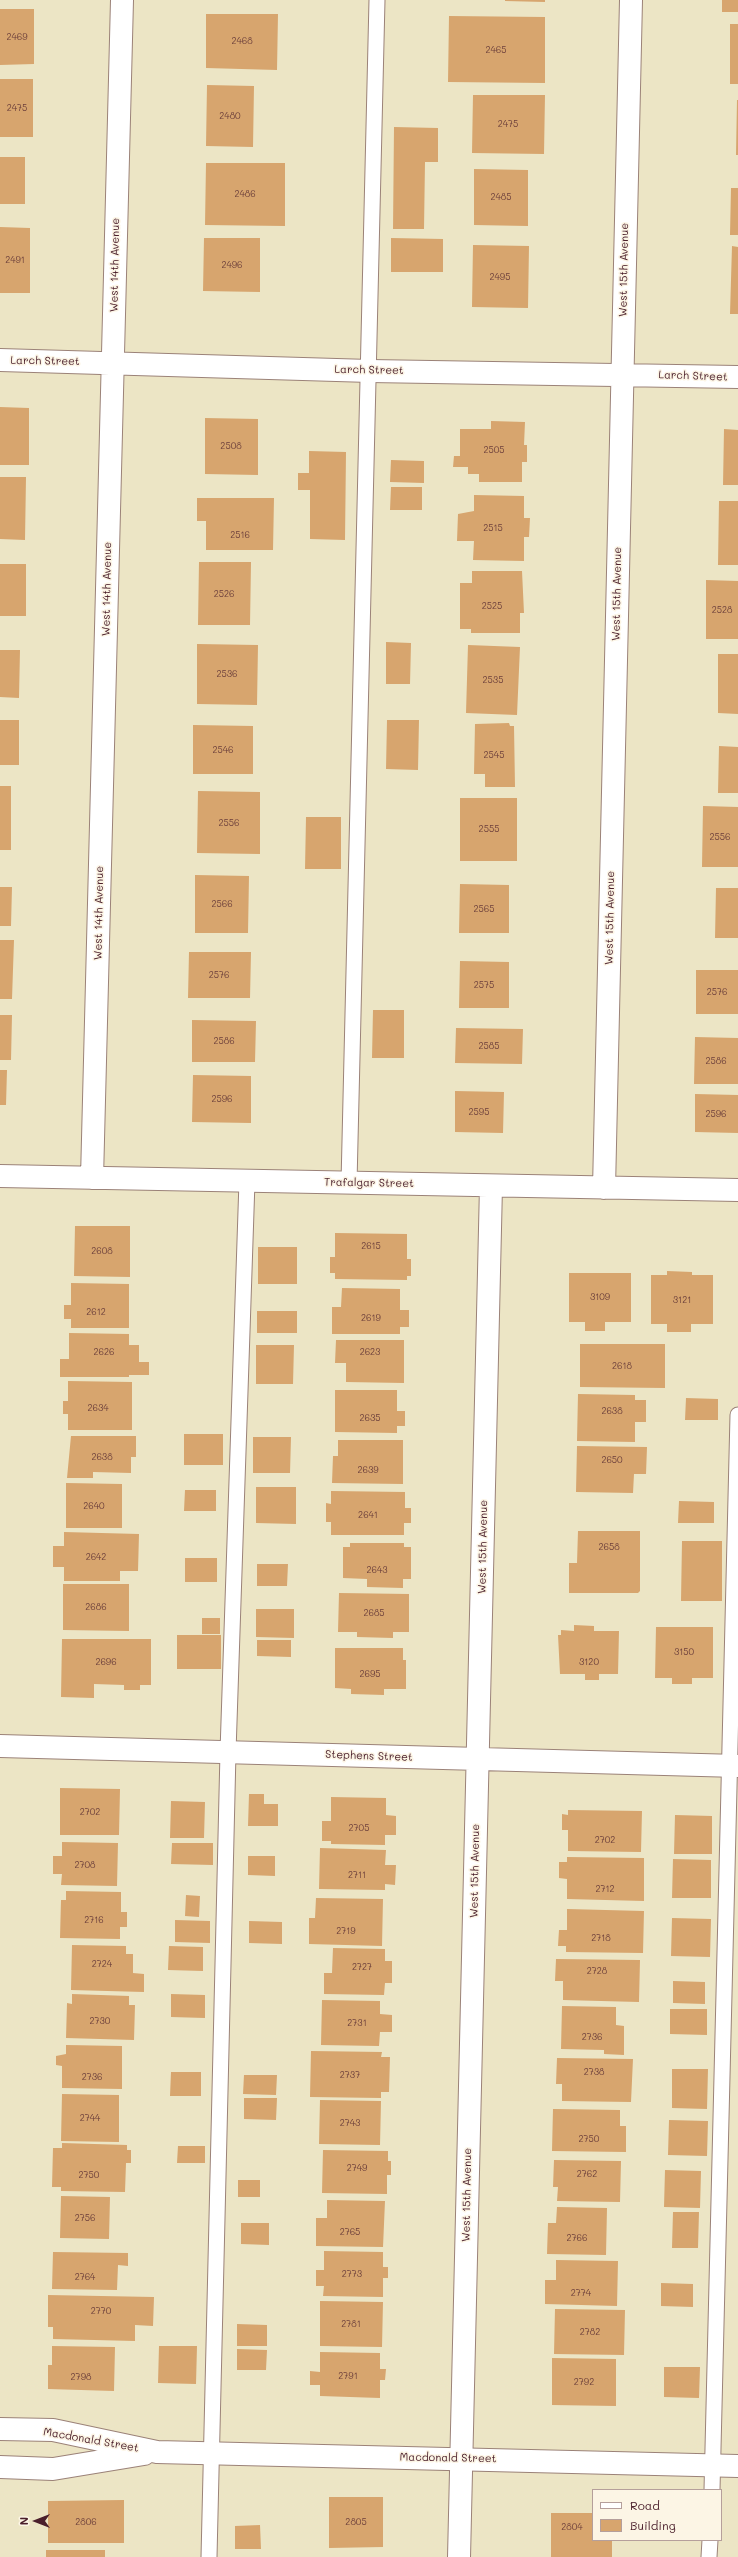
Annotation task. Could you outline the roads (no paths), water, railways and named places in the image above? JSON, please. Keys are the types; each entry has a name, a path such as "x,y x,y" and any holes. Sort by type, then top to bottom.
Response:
{"street":[{"name":"West 14th Avenue","path":"92,1178 122,0"},
{"name":"West 15th Avenue","path":"604,1188 631,0"},
{"name":"Larch Street","path":"0,360 113,362 370,371 738,377"},
{"name":"Trafalgar Street","path":"0,1176 738,1190"},
{"name":"West 15th Avenue","path":"459,2557 491,1186"},
{"name":"Stephens Street","path":"0,1746 734,1766"},
{"name":"Macdonald Street","path":"0,2429 53,2430 157,2452"},
{"name":"Macdonald Street","path":"0,2467 53,2469 157,2452 461,2458 738,2466"}],"lane":[{"path":"349,1183 370,371 377,0"},
{"path":"209,2557 213,2453 228,1752 247,1181"},
{"path":"712,2489 734,1766 738,1415"},
{"path":"710,2541 710,2557"}]}
